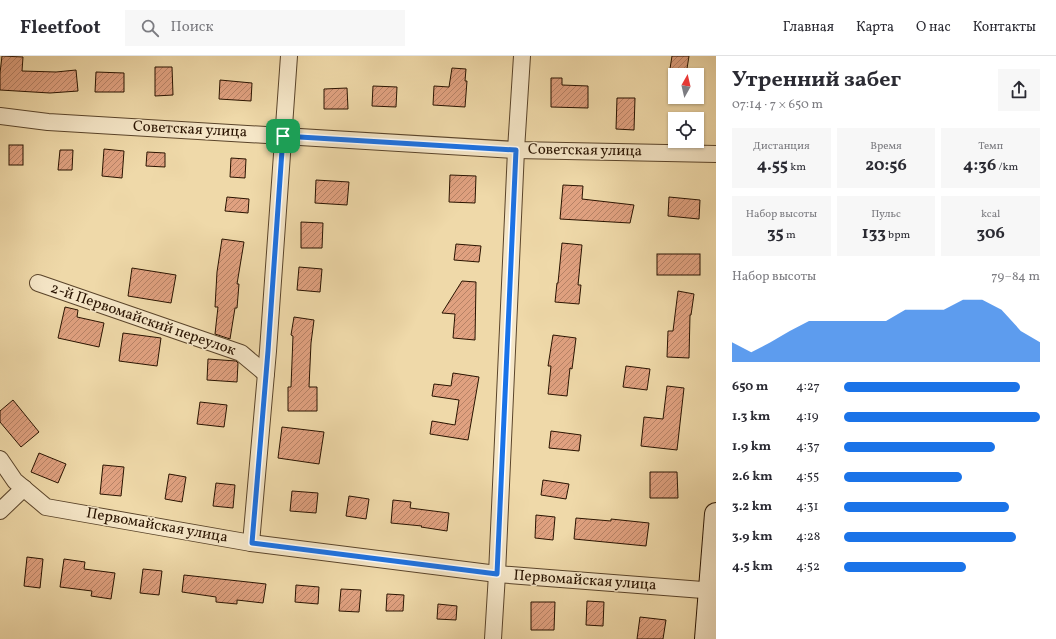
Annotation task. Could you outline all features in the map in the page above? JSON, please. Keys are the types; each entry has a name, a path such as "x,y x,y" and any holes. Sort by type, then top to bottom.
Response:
{"main road":[{"path":"706,639 713,591 716,514"}],"street":[{"path":"252,543 266,374 288,56"},
{"path":"493,639 516,150 522,56"},
{"name":"Советская улица","path":"0,116 48,122 516,150 716,154"},
{"name":"2-й Первомайский переулок","path":"38,283 241,353 266,374"},
{"name":"Первомайская улица","path":"0,460 16,481 46,507 252,543 497,574 713,591"},
{"path":"0,511 24,488"}],"building":[{"path":"2,56 23,57 22,71 56,72 76,70 78,91 50,93 0,90"},
{"path":"672,56 689,56 687,68 670,68"},
{"path":"155,67 172,67 173,95 155,96"},
{"path":"452,68 466,69 465,81 467,81 465,107 433,105 434,86 449,87"},
{"path":"96,72 124,73 124,92 95,92"},
{"path":"551,78 562,78 562,85 588,86 588,108 551,107"},
{"path":"220,80 252,83 251,101 219,99"},
{"path":"373,86 397,87 396,107 372,106"},
{"path":"347,88 348,109 324,109 324,89"},
{"path":"617,98 635,98 634,130 616,129"},
{"path":"9,145 23,145 23,165 9,165"},
{"path":"104,149 124,151 122,178 102,176"},
{"path":"60,150 73,150 72,170 58,170"},
{"path":"147,152 165,153 165,167 146,166"},
{"path":"231,158 246,159 245,178 230,177"},
{"path":"450,175 476,176 475,203 449,202"},
{"path":"316,180 349,182 347,205 315,203"},
{"path":"563,185 583,186 582,199 634,205 630,223 560,219"},
{"path":"227,197 249,199 248,213 225,211"},
{"path":"669,197 700,200 699,219 668,216"},
{"path":"301,222 323,223 322,248 301,248"},
{"path":"222,239 244,242 237,284 239,284 237,308 235,308 230,339 215,334 218,307 215,307 217,272"},
{"path":"562,243 582,245 578,285 581,285 579,304 555,302"},
{"path":"456,244 481,246 479,262 454,260"},
{"path":"657,254 700,254 700,275 657,275"},
{"path":"299,267 322,269 320,292 297,290"},
{"path":"132,268 176,275 171,303 128,296"},
{"path":"462,281 476,282 475,340 453,338 455,314 442,313"},
{"path":"678,291 694,294 690,315 689,358 667,357 668,331 673,331"},
{"path":"65,307 78,310 77,317 104,323 99,347 58,338"},
{"path":"294,317 314,320 311,343 309,387 317,387 317,411 288,411 288,387 291,387 293,336 291,335"},
{"path":"123,333 161,338 157,366 119,361"},
{"path":"553,335 576,338 572,369 570,368 567,396 548,394 551,366 548,366"},
{"path":"208,359 236,361 238,363 237,382 207,380"},
{"path":"626,366 650,369 647,390 623,387"},
{"path":"453,373 479,377 468,440 430,434 432,421 455,425 459,400 432,396 434,384 451,386"},
{"path":"667,386 684,388 677,450 641,446 644,417 663,419"},
{"path":"13,400 39,432 21,447 0,422 0,411"},
{"path":"200,402 227,405 224,427 197,424"},
{"path":"282,427 324,432 319,464 278,458"},
{"path":"551,431 581,435 579,451 549,448"},
{"path":"39,453 66,464 58,483 31,472"},
{"path":"103,465 124,467 121,496 100,494"},
{"path":"650,472 677,472 678,498 650,498"},
{"path":"169,474 186,477 182,502 165,499"},
{"path":"543,480 569,484 566,499 541,495"},
{"path":"216,483 235,485 233,508 213,506"},
{"path":"292,491 318,493 316,513 290,511"},
{"path":"349,496 369,499 366,519 346,516"},
{"path":"393,500 411,502 410,508 449,513 447,531 421,527 422,526 391,523"},
{"path":"536,515 555,517 553,540 535,538"},
{"path":"576,518 611,521 611,519 649,523 646,546 574,539"},
{"path":"27,557 43,559 40,588 24,586"},
{"path":"64,559 85,562 84,569 115,573 111,599 91,596 92,591 60,587"},
{"path":"143,569 162,571 159,595 140,593"},
{"path":"184,575 266,584 263,603 237,600 237,604 216,602 216,597 182,592"},
{"path":"296,585 319,587 318,604 295,602"},
{"path":"341,589 361,590 359,612 339,611"},
{"path":"387,594 404,595 403,611 386,611"},
{"path":"587,601 604,602 603,626 586,625"},
{"path":"531,602 555,602 554,630 531,630"},
{"path":"438,604 457,606 456,620 437,619"},
{"path":"640,617 666,620 663,639 637,639"}],"route":[{"path":"283,136 516,150 497,574 252,543 268,351 283,136"}]}
